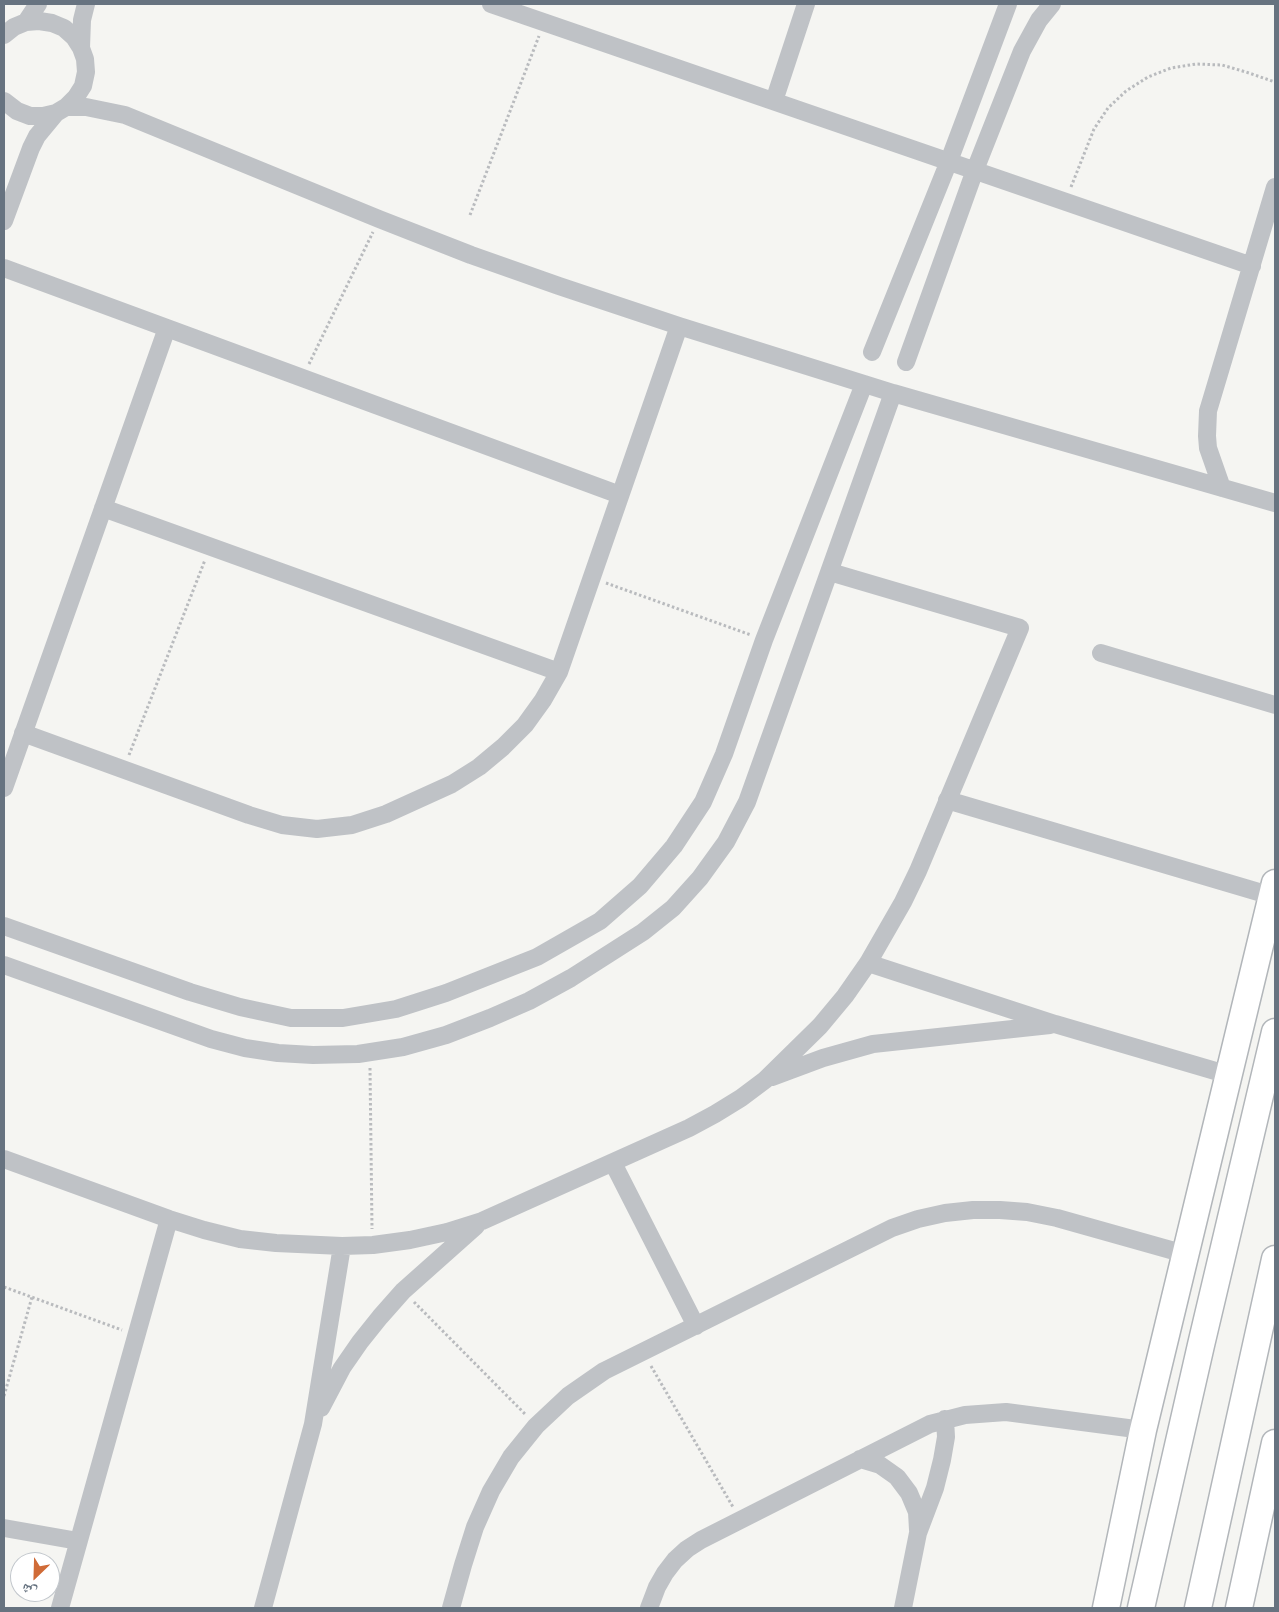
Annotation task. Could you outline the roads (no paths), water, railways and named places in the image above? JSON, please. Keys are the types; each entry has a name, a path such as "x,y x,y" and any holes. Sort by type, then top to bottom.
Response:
{"main road":[{"path":"1106,1608 1143,1430 1274,889"},
{"path":"1141,1608 1275,1032"},
{"path":"1206,1164 1242,1173"},
{"path":"1198,1608 1275,1259"},
{"path":"1239,1608 1275,1443"}],"street":[{"path":"26,22 38,4"},
{"path":"81,48 82,20 86,4"},
{"path":"491,4 1252,266"},
{"path":"774,101 806,4"},
{"path":"872,352 949,161 1008,4"},
{"path":"906,362 975,170 1022,51 1039,20 1052,4"},
{"path":"4,35 14,27 26,22 39,21 58,26 74,37 81,48 85,59 86,72 83,86 76,97 37,136 30,148 4,221"},
{"path":"4,101 17,111 30,116 43,116 61,110 86,107 125,115 379,219 471,255 559,286 893,393 1275,503"},
{"path":"1222,488 1208,448 1208,411 1275,187"},
{"path":"4,268 620,495"},
{"path":"23,733 249,815 282,825 317,829 352,825 386,814 452,784 479,767 525,725 543,700 559,672 679,326"},
{"path":"4,788 167,328"},
{"path":"4,926 240,1008 291,1018 343,1018 396,1008 446,993 537,957 600,920 640,886 674,846 702,802 724,754 764,640 864,384"},
{"path":"4,966 212,1039 245,1048 278,1053 313,1055 370,1052 403,1047 446,1035 529,1001 571,978 634,938 673,908 700,878 726,842 748,802 893,393"},
{"path":"103,508 559,672"},
{"path":"4,1159 169,1219 240,1239 276,1244 373,1245 410,1240 482,1221 613,1163 716,1114 741,1098 765,1080 820,1026 846,996 868,963 903,902 1020,628 830,572"},
{"path":"1101,652 1275,705"},
{"path":"948,800 1274,889"},
{"path":"868,963 1055,1024 1229,1075"},
{"path":"765,1080 823,1058 873,1044 1055,1024"},
{"path":"613,1163 696,1326"},
{"path":"451,1608 475,1527 491,1491 511,1457 536,1426 568,1396 604,1371 892,1228 918,1219 973,1210 1027,1212 1058,1218 1185,1254"},
{"path":"60,1608 169,1219"},
{"path":"313,1424 351,1355 380,1317 403,1291 482,1221"},
{"path":"263,1608 313,1424 342,1246"},
{"path":"649,1608 665,1572 675,1560 701,1540 930,1424 945,1419 979,1413 1006,1412 1143,1430"},
{"path":"903,1608 918,1532 942,1460 946,1437 945,1419"},
{"path":"860,1459 880,1465 897,1477 910,1493 917,1512 918,1532"},
{"path":"4,1528 78,1541"}]}
